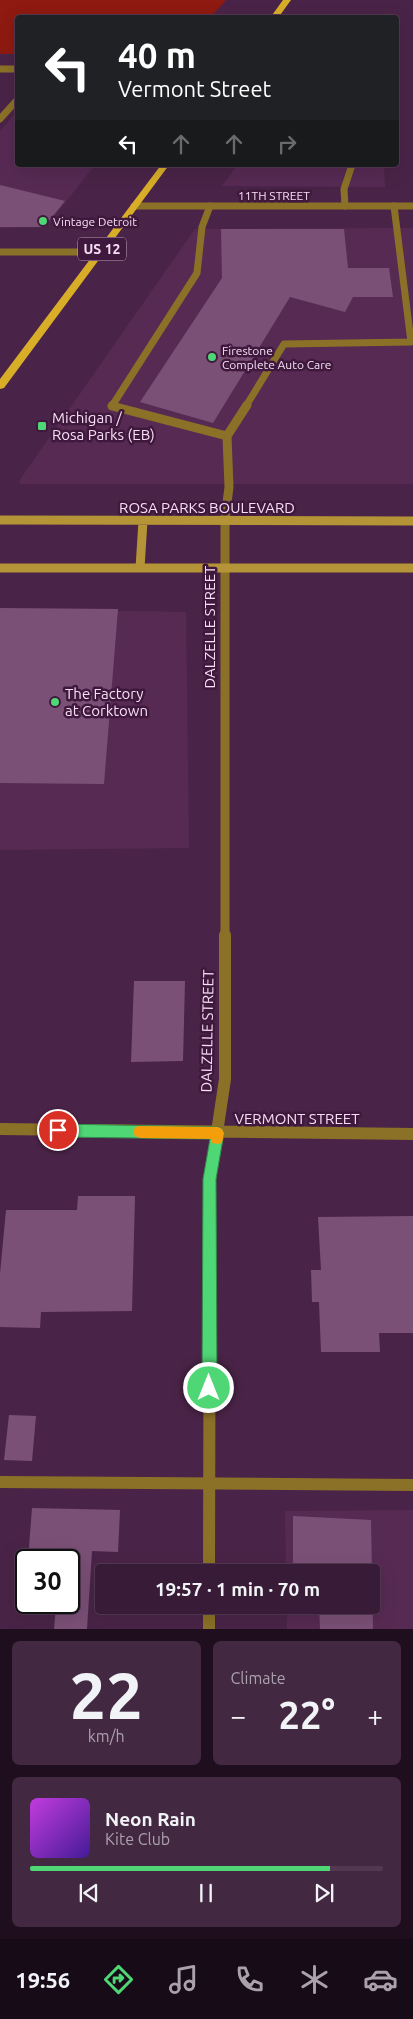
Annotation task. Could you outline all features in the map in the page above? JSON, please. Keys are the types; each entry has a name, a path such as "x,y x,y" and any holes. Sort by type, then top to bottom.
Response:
{"main road":[{"path":"276,15 288,0"},
{"name":"US 12","path":"0,386 163,167"},
{"name":"ROSA PARKS BOULEVARD","path":"0,520 413,521"},
{"path":"140,568 143,521"},
{"path":"0,568 413,568"}],"street":[{"path":"0,69 15,69"},
{"path":"0,120 15,102"},
{"path":"345,206 344,189 351,167"},
{"name":"11TH STREET","path":"134,206 413,206"},
{"path":"210,206 202,227 196,273 112,406 227,436 284,344 411,342 394,206"},
{"path":"0,252 100,252"},
{"name":"DALZELLE STREET","path":"209,1564 210,1179 225,1078 225,520 229,487 227,436"},
{"name":"VERMONT STREET","path":"0,1129 413,1134"},
{"path":"0,1482 413,1485"},
{"path":"209,1614 209,1629"}],"shaded area":[{"path":"0,0 226,0 213,15 15,15 15,54 0,54"},
{"path":"15,113 15,167 93,167 46,227 0,228 0,131"},
{"path":"236,167 384,167 385,187 222,186"},
{"path":"413,228 413,484 21,484 19,481 195,229"},
{"path":"0,609 186,612 189,848 0,850"},
{"path":"413,1510 413,1629 287,1629 287,1614 380,1614 380,1564 286,1564 285,1511"}],"building":[{"path":"0,185 65,201 44,227 0,227"},
{"name":"Firestone Complete Auto Care","path":"221,229 344,229 348,268 389,268 393,297 353,297 345,312 290,297 213,423 140,402 222,278"},
{"name":"The Factory at Corktown","path":"0,608 118,609 104,784 0,783"},
{"path":"134,981 185,981 183,1061 131,1062"},
{"path":"78,1196 135,1196 132,1311 41,1312 40,1328 0,1327 0,1274 6,1210 77,1210"},
{"path":"413,1216 413,1333 379,1333 380,1352 321,1352 319,1302 312,1302 311,1270 321,1270 318,1217"},
{"path":"9,1415 36,1416 32,1461 4,1460"},
{"path":"32,1508 120,1510 118,1552 92,1551 87,1629 54,1629 55,1614 80,1614 80,1549 29,1549"},
{"path":"293,1516 371,1520 372,1564 293,1564"},
{"path":"319,1614 373,1614 373,1629 320,1629"}],"slow traffic":[{"path":"140,1132 218,1133 217,1138"}],"place":[{"name":"Vintage Detroit","path":"43,221"},
{"name":"Firestone Complete Auto Care","path":"212,357"},
{"name":"Michigan / Rosa Parks (EB)","path":"42,426"},
{"name":"The Factory at Corktown","path":"55,702"}],"route":[{"path":"58,1130 218,1133 210,1179 209,1388"}]}
